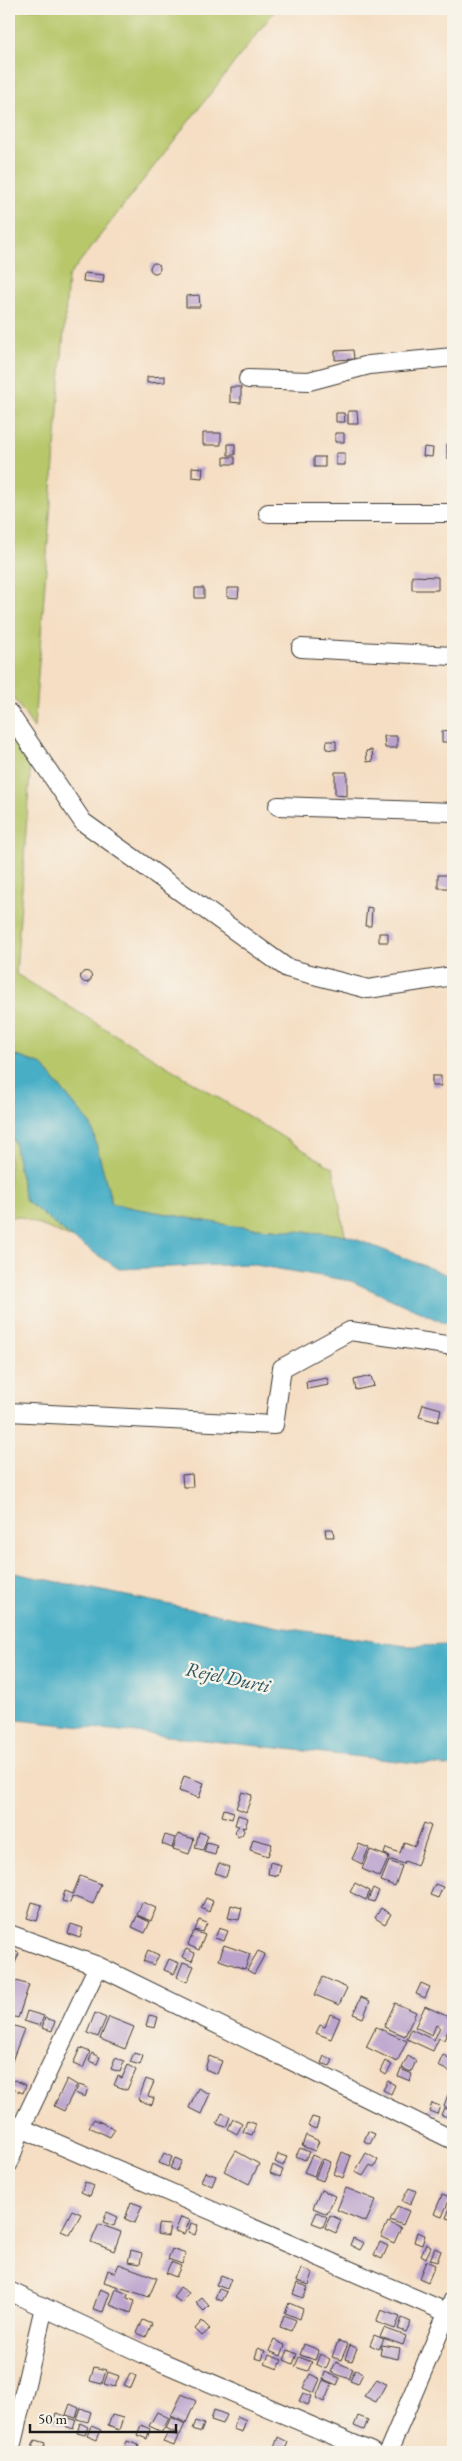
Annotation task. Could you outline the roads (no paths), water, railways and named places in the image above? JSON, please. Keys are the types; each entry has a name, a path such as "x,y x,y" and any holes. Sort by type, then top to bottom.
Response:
{"street":[{"path":"248,379 308,381 369,365 453,356"},
{"path":"268,512 453,513"},
{"path":"301,648 453,656"},
{"path":"9,713 83,822 287,968 368,989 453,976"},
{"path":"278,806 453,812"},
{"path":"9,1412 274,1425 282,1368 350,1331 453,1346"},
{"path":"9,1934 98,1966 453,2140"},
{"path":"9,2163 21,2128 98,1966"},
{"path":"21,2128 451,2309 388,2452"},
{"path":"9,2291 150,2357 372,2452"},
{"path":"10,2452 44,2307"}],"water":[{"path":"9,1053 42,1065 91,1125 112,1204 233,1226 345,1235 453,1277 453,1327 351,1281 249,1264 119,1269 72,1238 25,1200 14,1141 9,1132"},
{"name":"Rejel Durti","path":"9,1572 279,1627 406,1646 453,1645 453,1767 9,1719"}]}
